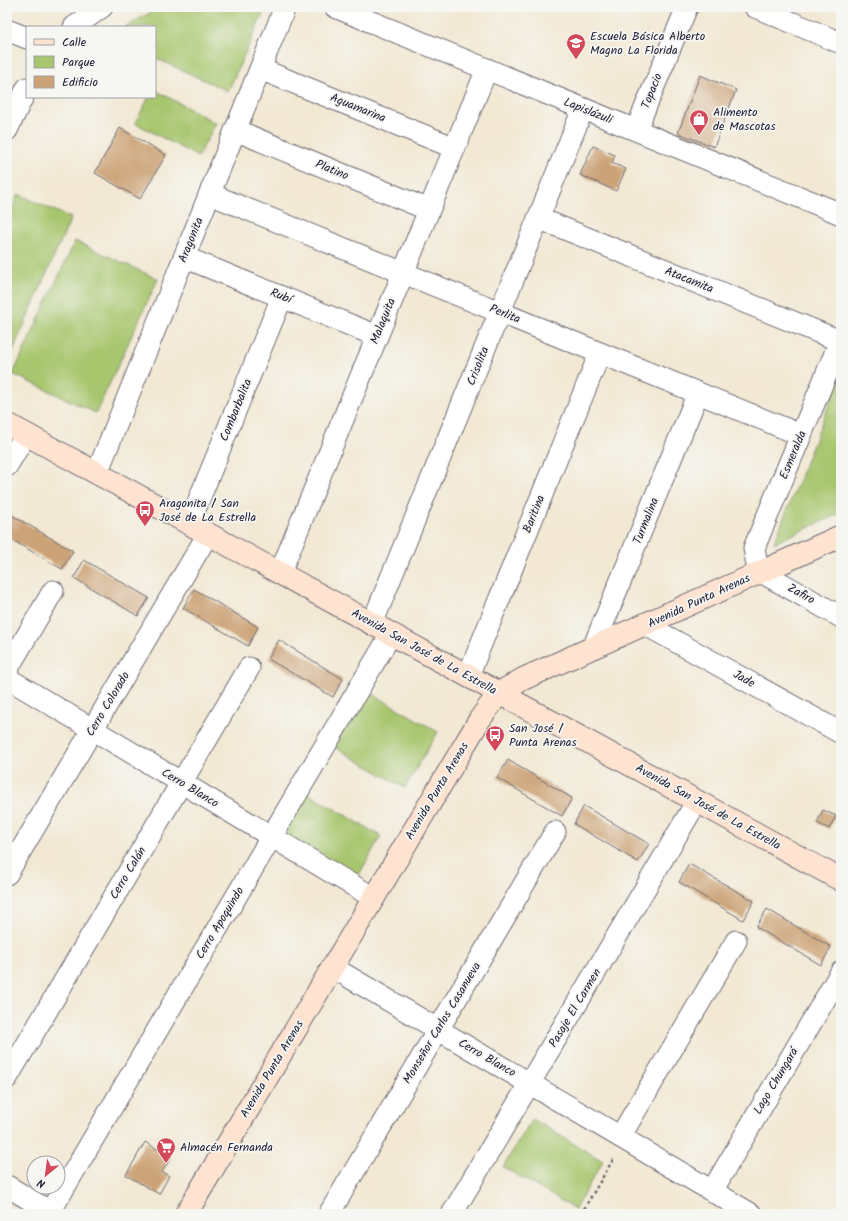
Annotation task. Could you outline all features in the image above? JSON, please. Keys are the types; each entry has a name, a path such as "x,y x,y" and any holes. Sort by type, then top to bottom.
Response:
{"main road":[{"name":"Avenida San José de La Estrella","path":"7,424 841,880"},
{"name":"Avenida Punta Arenas","path":"186,1214 480,718 499,693 508,687 841,536"}],"street":[{"path":"75,26 102,7"},
{"name":"Aragonita","path":"97,473 285,7"},
{"name":"Lapislázuli","path":"335,7 841,214"},
{"name":"Topacio","path":"636,130 687,7"},
{"path":"755,7 841,43"},
{"path":"7,30 26,38"},
{"name":"Aguamarina","path":"260,69 455,148"},
{"name":"Malaquita","path":"280,573 487,69"},
{"path":"7,130 26,90"},
{"name":"Crisolita","path":"381,629 500,312 583,109"},
{"name":"Platino","path":"235,130 429,210"},
{"name":"Perlita","path":"210,194 801,435"},
{"name":"Atacamita","path":"538,218 841,340"},
{"name":"Rubí","path":"184,257 377,336"},
{"name":"Combarbalita","path":"190,524 282,297"},
{"name":"Esmeralda","path":"762,572 757,565 754,548 841,340"},
{"name":"Baritina","path":"468,676 600,353"},
{"name":"Turmalina","path":"593,648 698,393"},
{"path":"7,466 26,434"},
{"name":"Cerro Colorado","path":"7,874 208,534"},
{"name":"Zafiro","path":"762,572 841,617"},
{"path":"7,670 53,591"},
{"name":"Jade","path":"646,625 841,733"},
{"name":"Cerro Apoquindo","path":"52,1213 271,836 381,629"},
{"name":"Cerro Calán","path":"7,1078 249,668"},
{"name":"Cerro Blanco","path":"7,678 374,898"},
{"name":"Pasaje El Carmen","path":"452,1214 697,801"},
{"name":"Monseñor Carlos Casanueva","path":"329,1214 555,832"},
{"path":"623,1138 736,941"},
{"name":"Cerro Blanco","path":"332,968 751,1214"},
{"name":"Lago Chungará","path":"712,1191 841,972"},
{"path":"7,1186 52,1213"}],"path":[{"path":"580,1214 623,1138"}],"green space":[{"path":"160,7 266,7 228,91 156,58 156,26 127,26"},
{"path":"156,91 216,123 198,157 135,123 148,98 156,98"},
{"path":"18,194 71,218 7,364 7,220"},
{"path":"75,241 158,279 96,413 13,374"},
{"path":"841,374 841,513 774,543"},
{"path":"366,690 438,732 405,788 333,746"},
{"path":"307,793 381,836 357,878 283,834"},
{"path":"532,1119 603,1161 575,1209 503,1167"}],"building":[{"path":"700,75 736,90 714,147 678,133"},
{"path":"120,128 166,155 140,199 95,173"},
{"path":"593,146 615,155 612,163 626,169 616,191 580,175"},
{"path":"8,513 73,551 62,569 7,537"},
{"path":"84,560 149,598 138,616 74,578"},
{"path":"194,589 258,627 248,646 183,608"},
{"path":"279,640 343,679 333,697 268,659"},
{"path":"508,760 572,798 562,816 497,778"},
{"path":"584,806 649,844 638,862 574,824"},
{"path":"823,810 836,816 829,829 817,823"},
{"path":"689,864 754,901 743,920 679,882"},
{"path":"767,909 831,947 821,965 756,927"},
{"path":"145,1142 171,1157 162,1172 169,1176 159,1194 126,1175"}],"place":[{"name":"Escuela Básica Alberto Magno La Florida","path":"576,60"},
{"name":"Alimento de Mascotas","path":"699,136"},
{"name":"Aragonita / San José de La Estrella","path":"145,527"},
{"name":"San José / Punta Arenas","path":"495,752"},
{"name":"Almacén Fernanda","path":"166,1164"}]}
